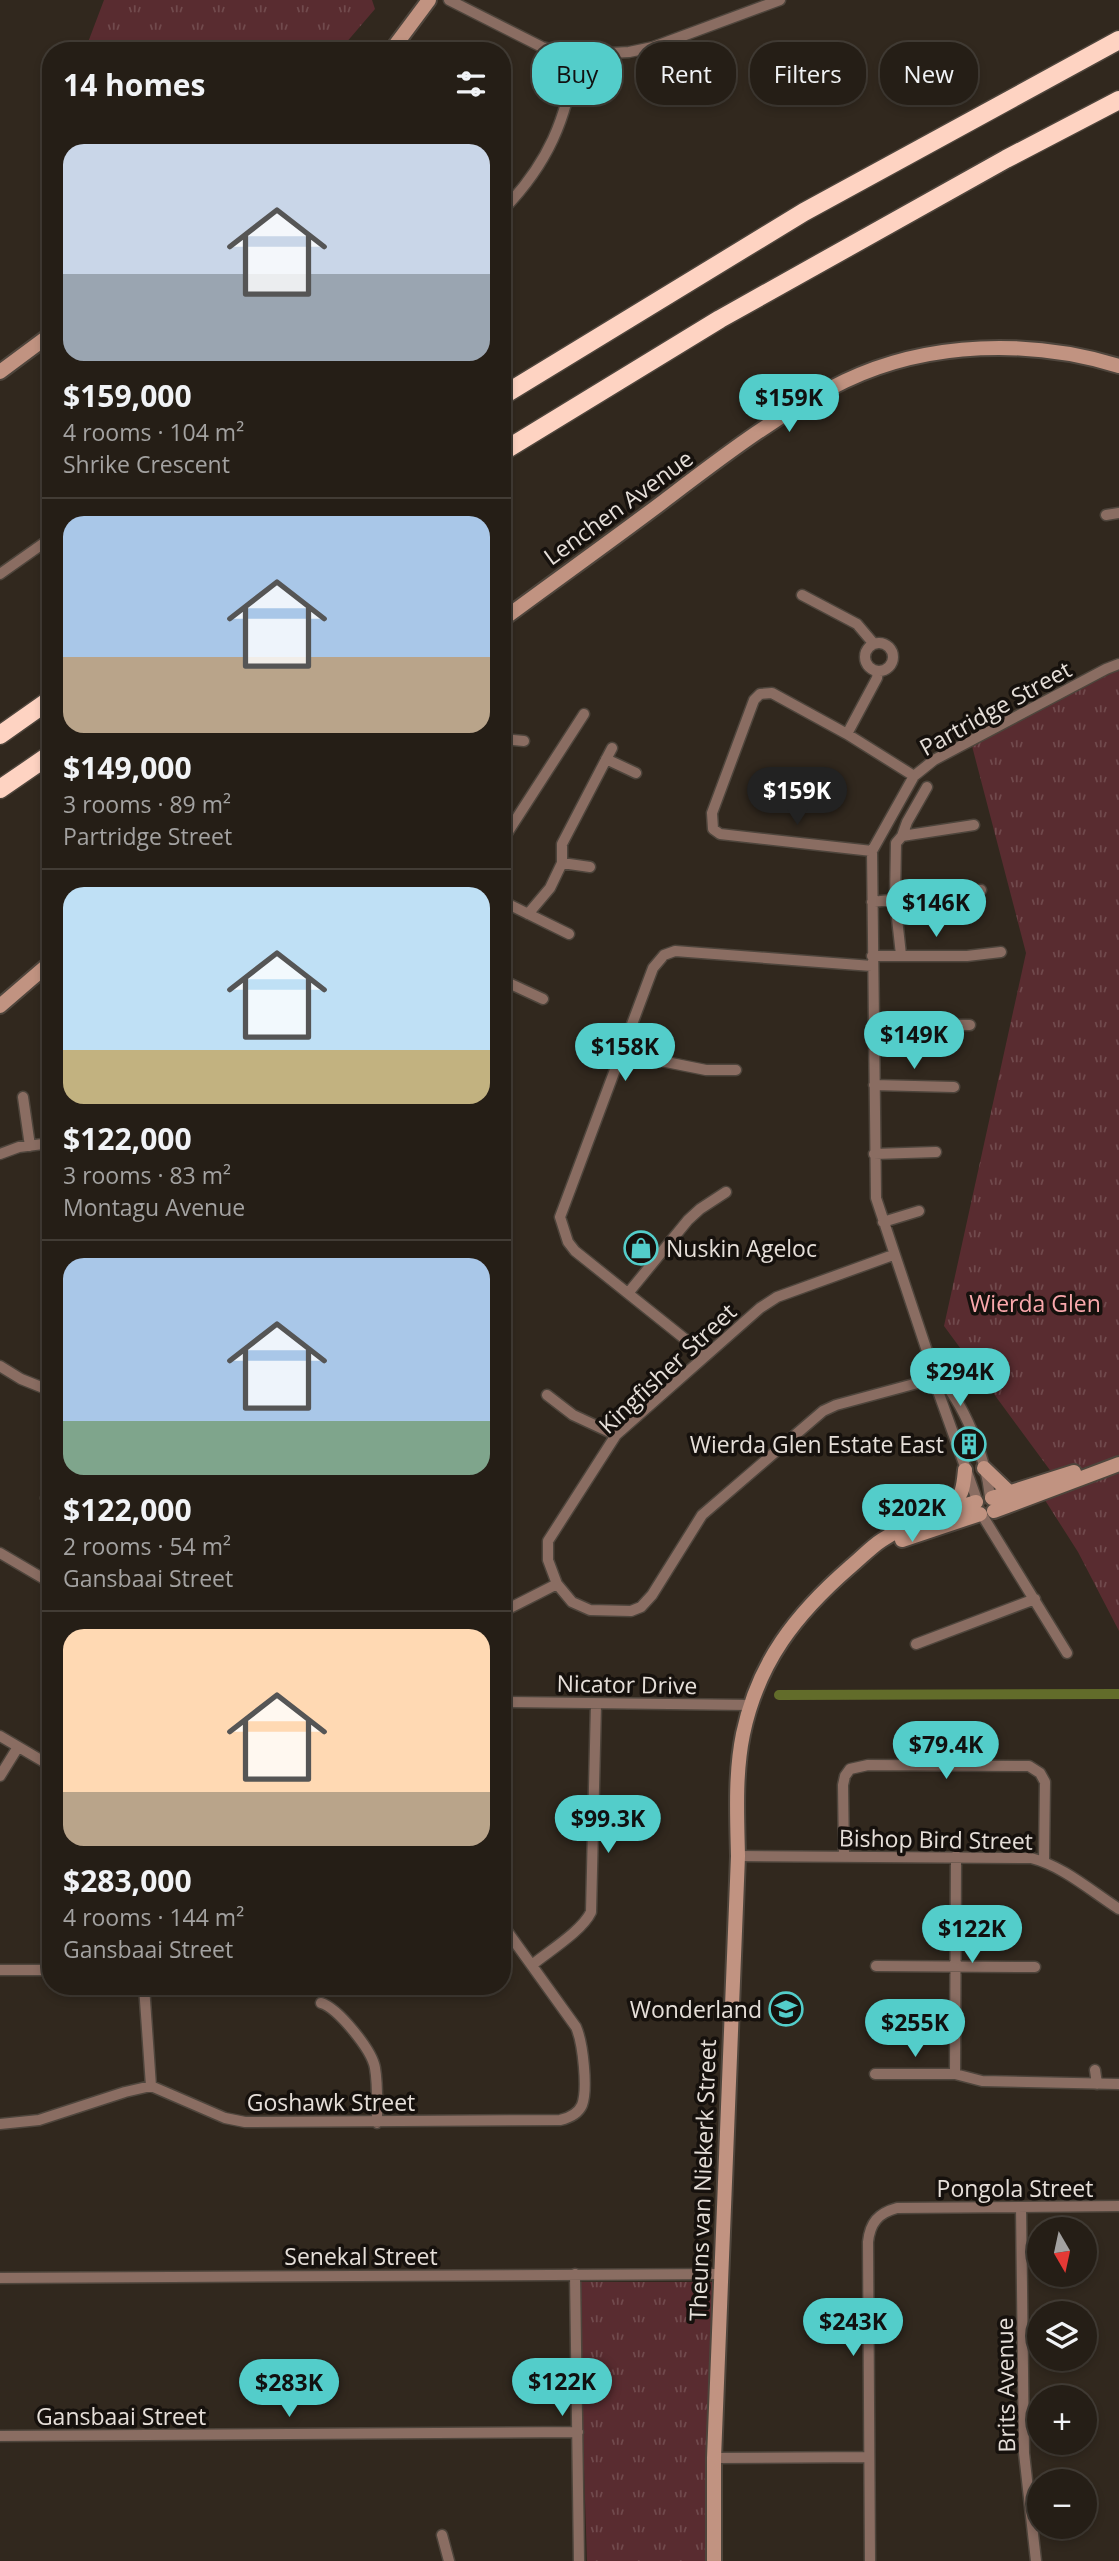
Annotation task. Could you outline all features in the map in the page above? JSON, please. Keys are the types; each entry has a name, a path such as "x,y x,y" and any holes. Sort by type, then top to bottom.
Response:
{"highway":[{"path":"511,391 804,212 1119,40"},
{"path":"511,447 720,319 1006,159 1119,100"},
{"path":"0,735 42,705"},
{"path":"0,789 42,760"}],"street":[{"path":"398,42 429,0"},
{"path":"449,0 532,42"},
{"path":"622,52 653,47 780,0"},
{"path":"511,202 546,152 568,105"},
{"path":"0,372 42,341"},
{"name":"Lenchen Avenue","path":"511,613 759,432 804,402 848,380 910,358 952,351 1017,347 1064,352 1119,366"},
{"path":"1105,515 1119,513"},
{"path":"0,574 42,544"},
{"path":"802,595 857,624 874,645"},
{"path":"884,644 892,655 890,665 878,671 869,667 865,659 867,650 874,645 884,644"},
{"name":"Partridge Street","path":"985,1506 964,1467 876,1198 872,851 914,776 934,760 1119,664"},
{"path":"847,734 877,678 878,671"},
{"path":"872,851 720,834 713,829 710,818 754,700 760,694 772,692 914,776"},
{"path":"511,827 584,714"},
{"path":"511,739 524,741"},
{"path":"528,914 551,888 562,863 562,844 612,748"},
{"path":"606,759 636,773"},
{"path":"901,955 895,900 896,843 927,787"},
{"path":"902,836 974,825"},
{"path":"562,863 590,867"},
{"path":"872,902 981,890"},
{"path":"511,906 569,934"},
{"path":"705,1355 575,1251 568,1242 560,1217 653,968 664,955 675,951 872,961 901,955 967,956 1001,952"},
{"path":"0,1006 42,970"},
{"path":"511,983 543,999"},
{"path":"874,1024 970,1025"},
{"path":"621,1052 706,1070 736,1070"},
{"path":"874,1085 954,1087"},
{"path":"23,1097 30,1146"},
{"path":"0,1154 42,1144"},
{"path":"874,1154 936,1152"},
{"path":"629,1292 688,1220 699,1209 726,1192"},
{"path":"883,1222 919,1211"},
{"name":"Kingfisher Street","path":"556,1584 548,1560 548,1541 616,1435 705,1355 776,1297 893,1255"},
{"path":"0,1366 42,1387"},
{"path":"511,1607 556,1584 572,1602 590,1610 631,1611 641,1607 652,1595 702,1515 822,1411 936,1375"},
{"name":"Partridge Street","path":"936,1375 968,1420 982,1463 985,1506"},
{"path":"547,1395 573,1415 616,1435"},
{"name":"Theuns van Niekerk Street","path":"715,2561 714,2458 738,1856 739,1764 750,1705 768,1661 788,1630 822,1592 876,1544 942,1514 985,1506 1009,1491 1119,1462"},
{"name":"Theuns van Niekerk Street","path":"868,1552 985,1506 1119,1462"},
{"path":"942,1514 961,1495 964,1467 982,1463 1009,1491"},
{"path":"985,1506 998,1537 1067,1654"},
{"path":"0,1553 42,1578"},
{"path":"916,1644 1035,1599"},
{"name":"Nicator Drive","path":"511,1702 750,1705"},
{"path":"511,1937 531,1965 588,1919 591,1912 597,1704"},
{"path":"0,1736 42,1761"},
{"path":"0,1776 18,1747"},
{"path":"844,1856 843,1785 850,1769 868,1765 1029,1766 1040,1773 1045,1782 1044,1861"},
{"name":"Bishop Bird Street","path":"738,1856 956,1856 1012,1857 1044,1861 1119,1909"},
{"path":"955,2074 956,1856"},
{"name":"Goshawk Street","path":"151,2086 234,2121 377,2123 569,2118 583,2103 581,2040 576,2027 531,1965"},
{"path":"876,1966 1035,1967"},
{"path":"0,1970 42,1970"},
{"path":"0,2124 39,2120 151,2086 145,1995"},
{"path":"321,2003 340,2014 371,2057 376,2071 377,2123"},
{"path":"1096,2070 1097,2084"},
{"path":"874,2074 955,2074 982,2081 1119,2084"},
{"name":"Pongola Street","path":"870,2561 869,2231 873,2222 886,2211 912,2208 1119,2206"},
{"name":"Brits Avenue","path":"1021,2207 1024,2453 1036,2561"},
{"path":"575,2274 579,2561"},
{"name":"Senekal Street","path":"0,2278 722,2274"},
{"name":"Gansbaai Street","path":"0,2436 578,2432"},
{"path":"714,2458 869,2457"},
{"path":"442,2535 449,2561"}],"green space":[{"path":"104,0 372,0 375,9 347,42 88,42"},
{"name":"Wierda Glen","path":"1119,669 1119,1456 1055,1477 944,1326 1026,953 972,746"},
{"path":"1119,1468 1119,1631 1078,1552 1043,1497"},
{"path":"578,2282 714,2282 710,2561 587,2561"}],"waterway":[{"path":"779,1695 1119,1694"}],"place":[{"name":"Nuskin Ageloc","path":"641,1248"},
{"name":"Wierda Glen Estate East","path":"969,1444"},
{"name":"Wonderland","path":"786,2009"}]}
